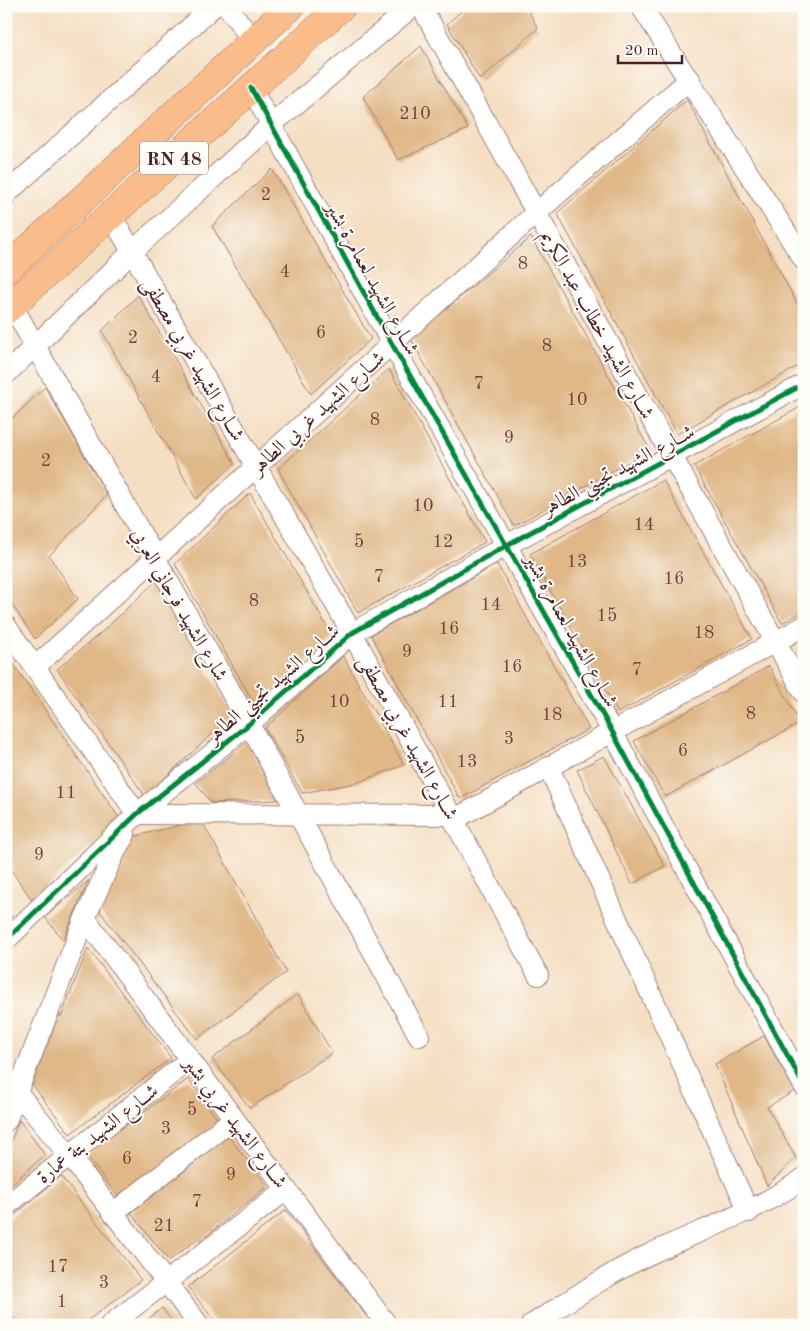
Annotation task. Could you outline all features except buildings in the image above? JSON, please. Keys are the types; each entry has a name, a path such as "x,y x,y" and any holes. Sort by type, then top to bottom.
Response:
{"highway":[{"name":"RN 48","path":"6,270 291,6"},
{"name":"RN 48","path":"9,307 342,6"}],"street":[{"path":"6,194 214,6"},
{"path":"227,6 253,41"},
{"path":"6,374 133,251 271,125 413,6"},
{"name":"شــارع الشهيد خطاب عبد الكريم","path":"421,6 804,694"},
{"path":"642,6 804,260"},
{"name":"شــارع الشهيد غربي الطاهر","path":"35,667 536,213 690,79"},
{"name":"شــارع الشهيد لعمامرة بشير","path":"250,88 392,344 613,733 804,1086"},
{"name":"شــارع الشهيد غربي مصطفى","path":"112,215 352,633 538,974"},
{"name":"شارع الشهيد فرجاني العربي","path":"9,307 35,347 249,724 419,1036"},
{"name":"شــارع الشهيد تجيني الطاهر","path":"6,940 137,814 249,724 352,633 507,545 804,384"},
{"path":"6,626 137,814"},
{"path":"137,814 452,815 470,812 804,626"},
{"path":"549,768 749,1212"},
{"path":"6,1121 12,1085 116,850 137,814"},
{"name":"شــارع الشهيد غربي بشير","path":"85,918 387,1325"},
{"name":"شــارع الشهيد بتة عمارة","path":"6,1206 189,1060"},
{"path":"12,1085 69,1154 200,1325"},
{"path":"113,1213 233,1119"},
{"path":"531,1325 593,1285 645,1256 749,1212 804,1178"},
{"path":"110,1325 168,1283 286,1190"}],"cycle path":[{"path":"251,88 392,344 613,733 804,1086"},
{"path":"6,940 137,814 249,724 352,633 507,545 804,384"}]}
